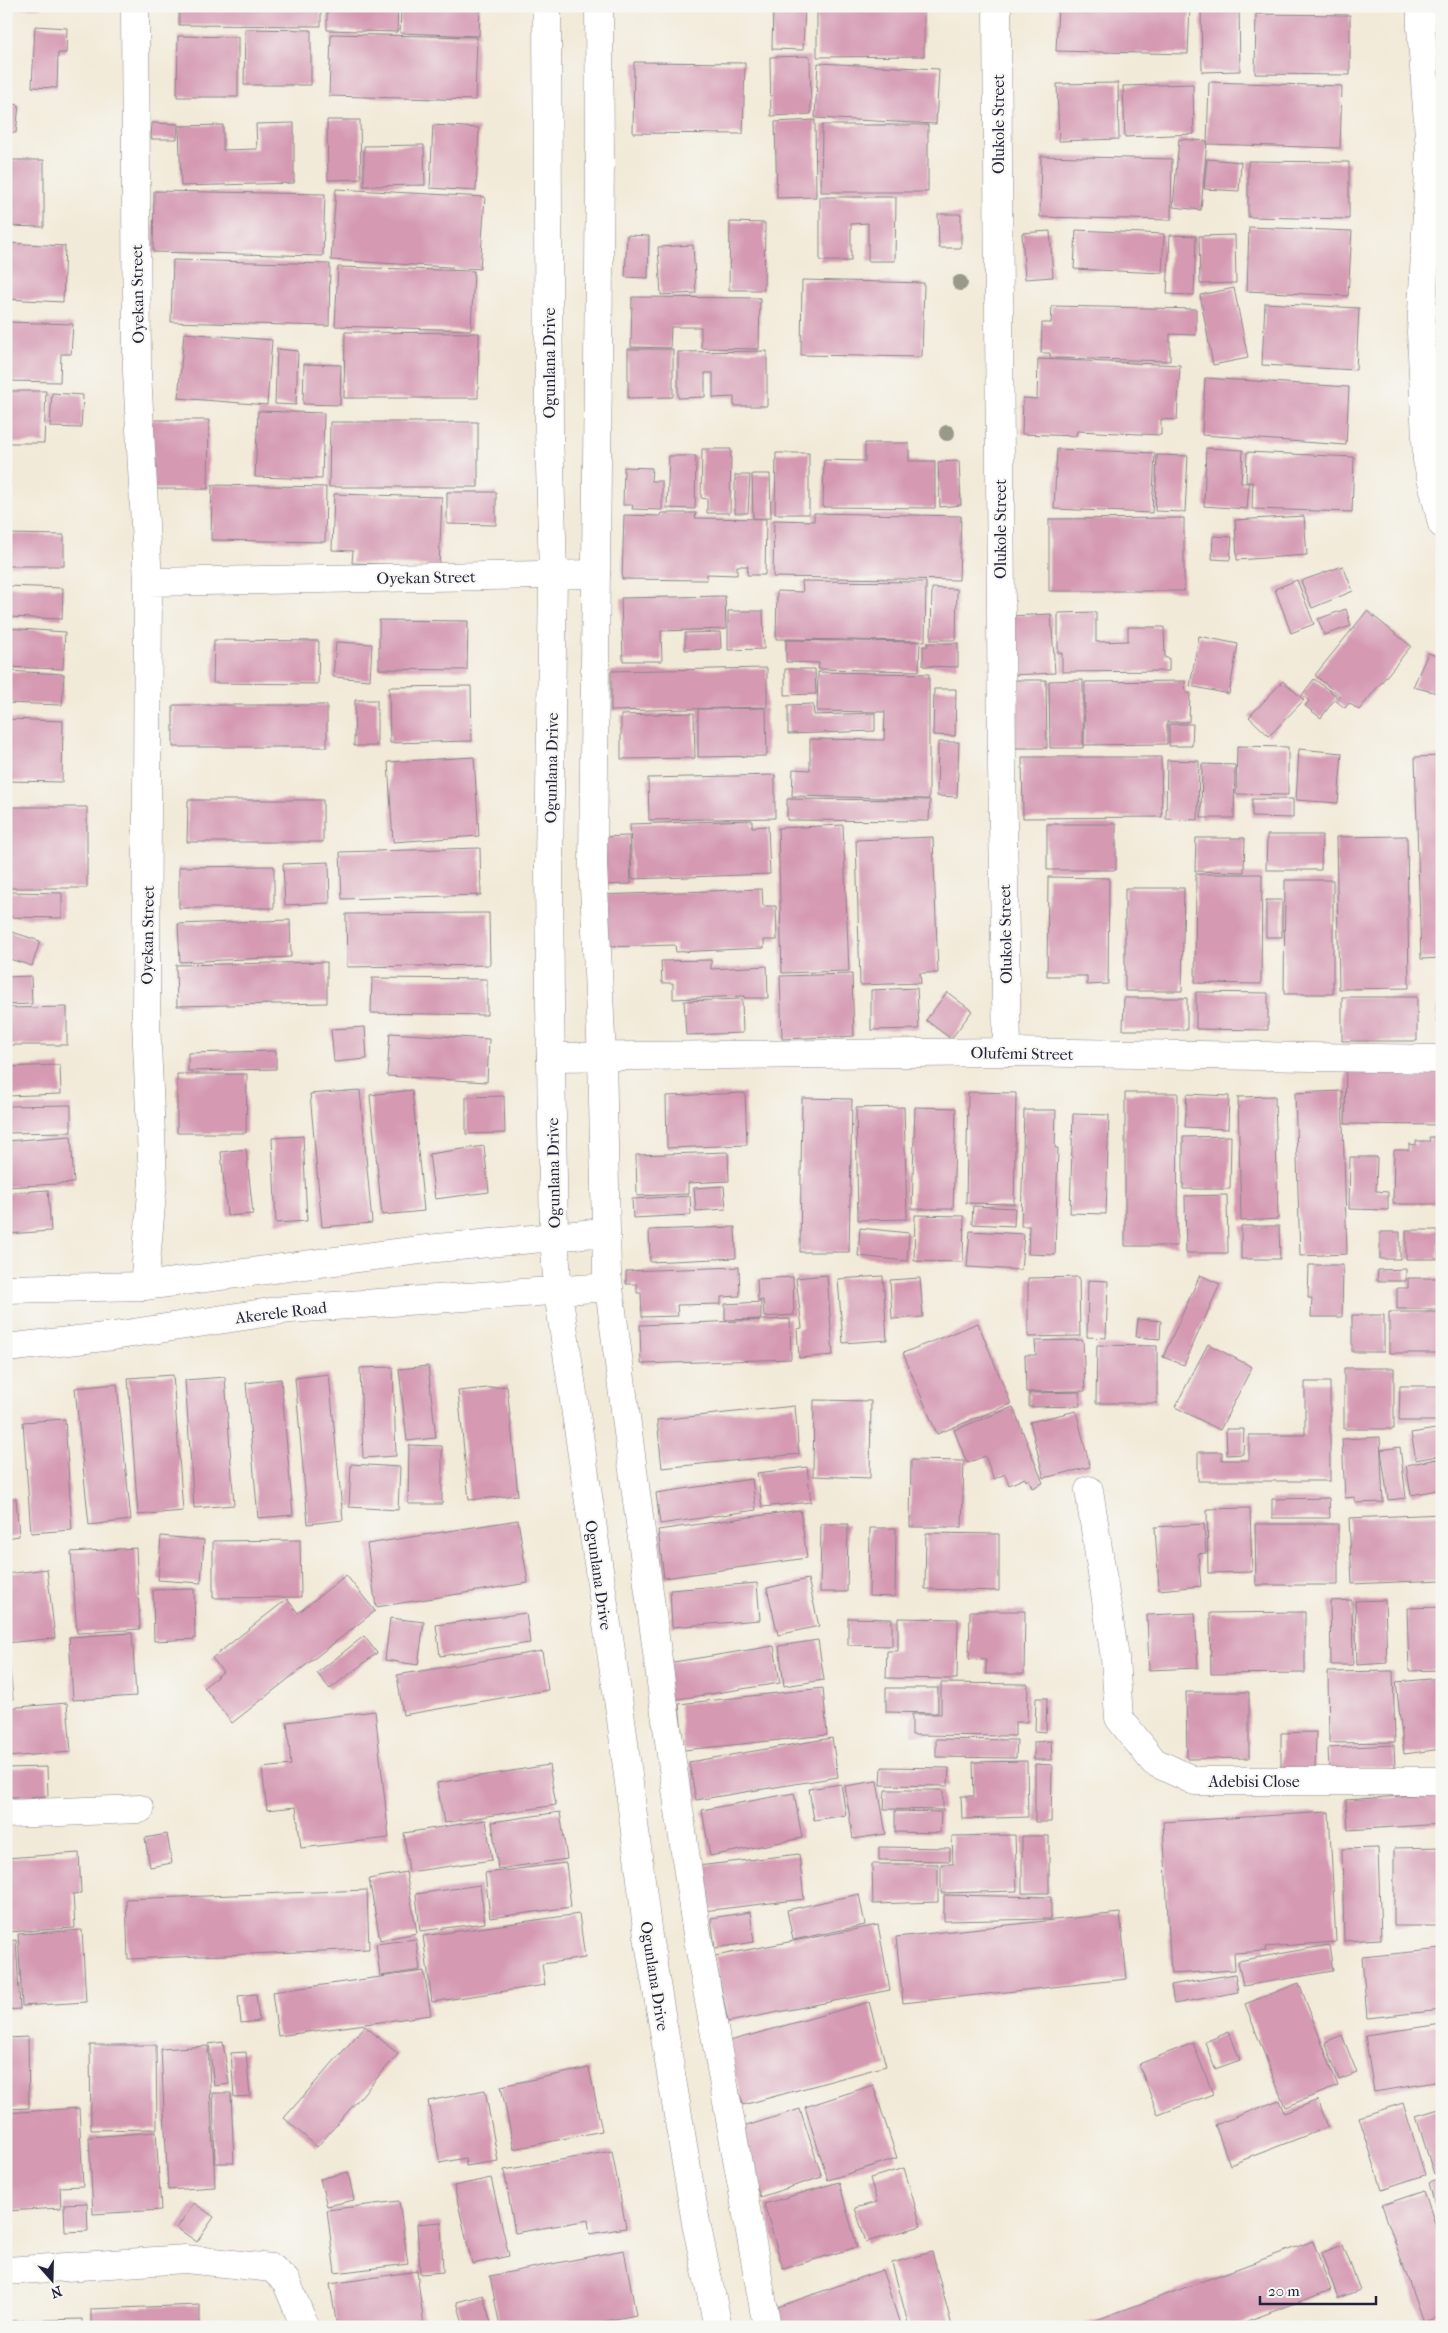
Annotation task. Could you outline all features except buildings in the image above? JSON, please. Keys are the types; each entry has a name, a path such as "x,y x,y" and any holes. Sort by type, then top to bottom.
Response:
{"street":[{"name":"Oyekan Street","path":"135,6 138,372 148,582 146,1021 153,1181 144,1286"},
{"name":"Ogunlana Drive","path":"547,6 549,420 553,574 549,865 554,1236 558,1292 621,1718 648,1936 696,2223 718,2327"},
{"path":"598,6 600,164 593,865 602,1058 605,1232 609,1287 664,1713 694,1919 767,2327"},
{"name":"Olukole Street","path":"997,6 1002,758 1007,1052"},
{"path":"1421,6 1421,27 1436,150 1421,333 1427,460 1442,524"},
{"name":"Oyekan Street","path":"148,582 596,574"},
{"name":"Olufemi Street","path":"552,1057 602,1058 810,1053 1007,1052 1442,1059"},
{"path":"6,1289 144,1286 427,1249 605,1232"},
{"name":"Akerele Road","path":"6,1348 113,1336 290,1309 609,1287"},
{"name":"Adebisi Close","path":"1089,1490 1115,1658 1119,1718 1154,1762 1195,1781 1442,1781"},
{"path":"6,1814 140,1809"},
{"path":"6,2271 185,2259 272,2268 286,2281 305,2327"}]}
